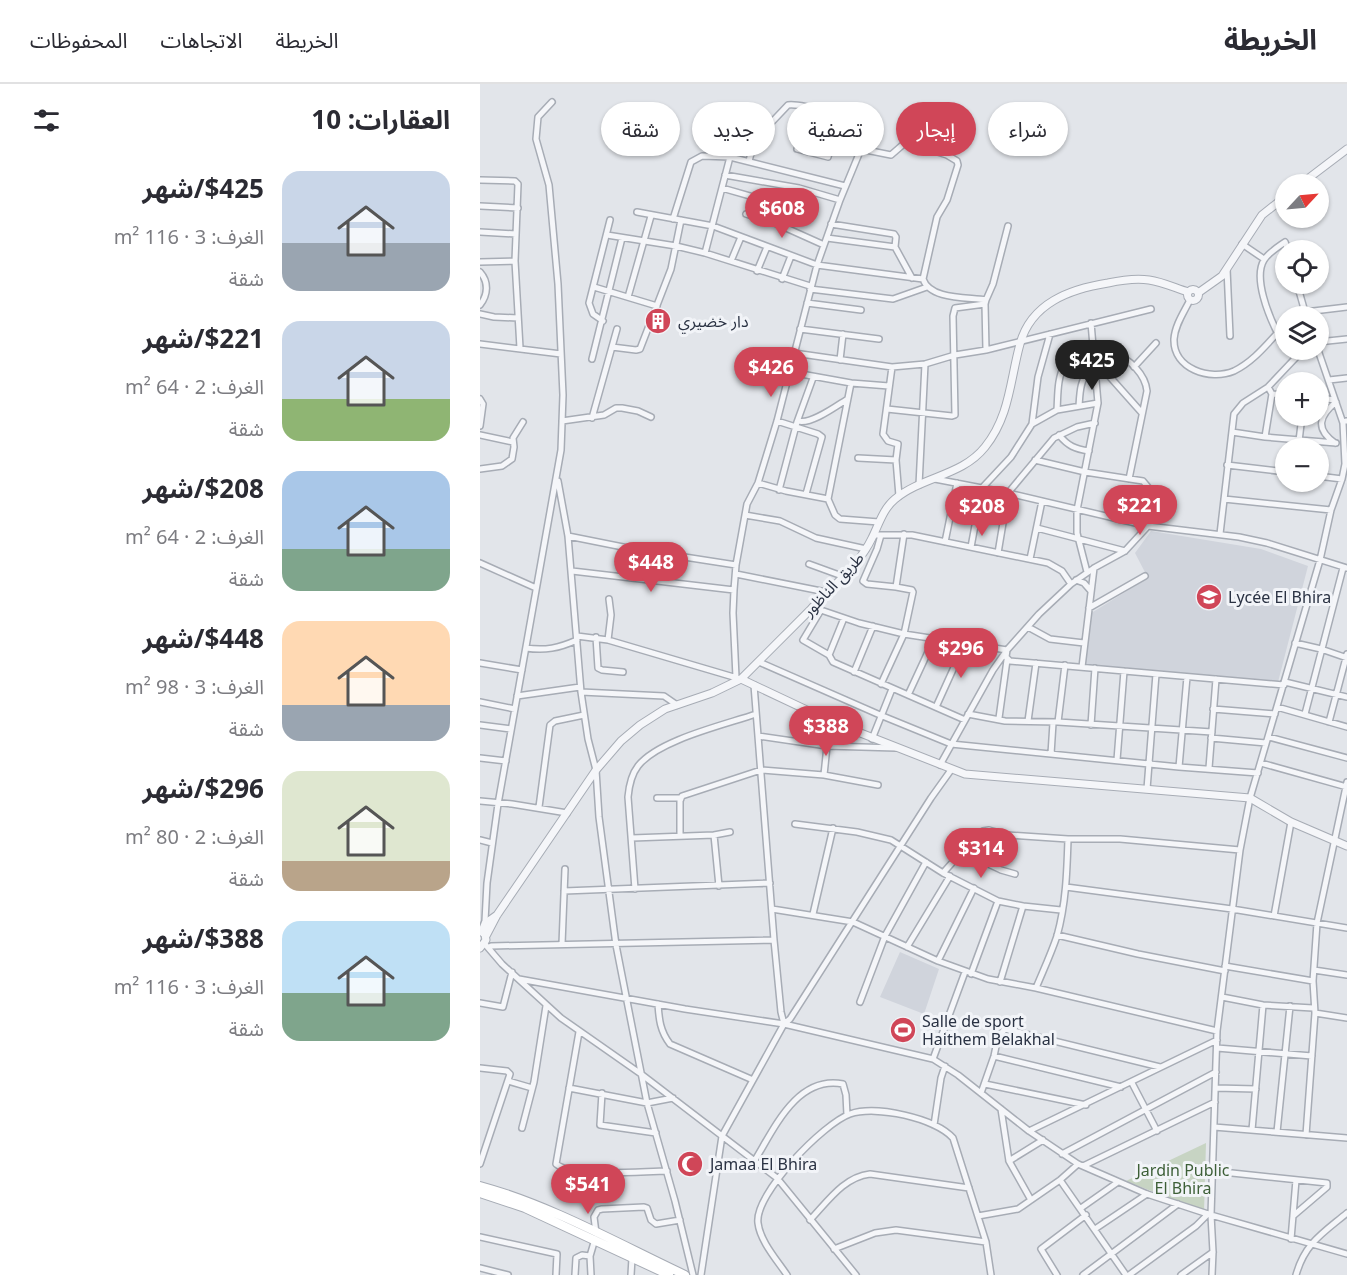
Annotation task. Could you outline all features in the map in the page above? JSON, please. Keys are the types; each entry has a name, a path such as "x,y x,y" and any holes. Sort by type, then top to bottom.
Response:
{"main road":[{"path":"480,1186 525,1201 669,1275"},
{"path":"480,1193 596,1236 685,1275"}],"street":[{"path":"552,102 538,117 536,139 549,185 558,284 562,421 553,502 492,843 483,940 502,964 546,1006 579,1032 641,1074 777,1178 856,1275"},
{"path":"775,119 787,107"},
{"path":"884,154 891,155 906,142 947,155 957,161 958,165 947,200 933,229 923,279 927,287 945,295 986,302"},
{"path":"1314,174 1347,149"},
{"path":"673,219 690,162 702,156 749,161 845,186"},
{"path":"749,161 750,156"},
{"path":"738,678 734,590 747,504 758,483 777,421 817,265 858,156"},
{"path":"705,253 714,226 725,175 732,158"},
{"path":"725,175 799,188 840,201"},
{"path":"480,180 517,182 519,192 515,261 520,348"},
{"path":"722,188 782,205 810,217"},
{"path":"1275,205 1263,215 1219,280 1198,293 1197,300 1189,296 1174,337 1178,354 1185,364 1202,373 1219,375 1231,372 1259,353 1275,334"},
{"path":"480,206 518,208"},
{"path":"637,212 714,226 817,265 923,279"},
{"path":"746,213 824,245"},
{"path":"628,297 651,216"},
{"path":"603,321 593,314 590,307 610,220"},
{"path":"612,346 638,350 671,269 681,220"},
{"path":"831,224 894,234 896,237 894,248 912,278"},
{"path":"986,350 986,302 1008,226"},
{"path":"480,232 516,234"},
{"path":"607,235 705,253 810,288 893,298 927,287"},
{"path":"730,261 741,237"},
{"path":"592,359 622,238"},
{"path":"827,238 894,248"},
{"path":"1242,244 1264,259"},
{"path":"757,270 767,247"},
{"path":"1275,250 1264,259 1260,274 1266,310 1275,328"},
{"path":"782,279 791,256"},
{"path":"480,262 515,261"},
{"path":"1227,269 1230,336"},
{"path":"480,272 487,292 480,305"},
{"name":"طريق الناظور","path":"483,940 496,915 596,770 628,734 650,718 677,705 727,687 759,662 866,549 877,535 879,522 889,505 898,496 969,463 980,454 998,429 1007,405 1020,342 1039,311 1058,297 1118,281 1146,279 1162,282 1189,296"},
{"path":"594,287 657,306"},
{"path":"887,409 922,414 952,416 956,414 953,310 958,306 986,302"},
{"path":"807,303 861,310"},
{"path":"1329,310 1347,307"},
{"path":"794,352 892,367 925,364 954,355 986,350 1151,309"},
{"path":"480,314 518,318"},
{"path":"1087,572 1076,524 1098,403 1091,323"},
{"path":"592,417 617,329"},
{"path":"800,329 879,339"},
{"path":"840,360 843,334"},
{"path":"971,547 982,488 1018,448 1032,424 1038,377 1050,334"},
{"path":"1329,341 1347,339"},
{"path":"1134,367 1156,343"},
{"path":"480,344 561,354"},
{"path":"1057,410 1059,376 1066,362 1075,354 1093,348 1114,352 1134,367 1146,384 1147,391 1129,479"},
{"path":"1220,534 1227,465 1236,410 1268,387 1294,360"},
{"path":"919,485 925,364"},
{"path":"892,367 883,434 888,441 898,444 896,460 898,496"},
{"path":"1079,406 1081,385 1085,375 1089,370 1100,368 1142,413"},
{"path":"790,372 813,378 889,386"},
{"path":"779,490 797,423 813,378"},
{"path":"1212,1275 1214,1252 1209,1214 1213,1171 1217,1031 1240,850 1250,798 1320,560 1330,510 1342,479 1346,421 1329,380 1347,378"},
{"path":"851,383 828,499 835,515 840,519 879,522"},
{"path":"1265,437 1272,394 1268,387"},
{"path":"480,399 483,404 480,426"},
{"path":"777,421 805,422 846,400"},
{"path":"1329,400 1336,401"},
{"path":"1336,401 1326,410 1321,425 1328,438 1336,443"},
{"path":"1032,424 1057,410 1098,403"},
{"path":"562,421 605,415 616,408 638,411 651,417"},
{"path":"480,469 502,466 509,462 514,455 513,442 523,422"},
{"path":"797,423 819,434 822,438 807,494"},
{"path":"998,553 1008,494 1035,460 1059,435 1077,427 1095,423"},
{"path":"1232,432 1275,438"},
{"path":"480,435 513,442"},
{"path":"1059,435 1073,448 1089,451"},
{"path":"1329,443 1345,443"},
{"path":"858,458 896,460"},
{"path":"1035,460 1085,472 1143,481 1148,487 1141,524"},
{"path":"1227,465 1275,471"},
{"path":"557,477 568,536 584,715 596,770 616,945 647,1103 693,1275"},
{"path":"1329,477 1342,479"},
{"path":"935,479 1148,526 1220,534 1267,543 1345,568 1305,714"},
{"path":"758,483 779,490 828,499"},
{"path":"945,542 957,483"},
{"path":"1224,499 1330,510"},
{"path":"1030,559 1042,501"},
{"path":"553,502 562,502"},
{"path":"745,515 780,521 816,538 866,549"},
{"path":"940,765 993,670 1007,650 1039,614 1074,582 1087,572 1125,552 1148,526"},
{"path":"1037,528 1125,552"},
{"path":"896,587 904,534"},
{"path":"881,684 904,634 912,591 867,584 863,581 877,549 877,535 904,534 1053,565 1074,582 1084,583 1091,591"},
{"path":"568,536 736,565"},
{"path":"480,563 536,588"},
{"path":"809,564 842,576"},
{"path":"1082,667 1094,568"},
{"path":"572,571 734,590"},
{"path":"736,574 826,592"},
{"path":"1089,609 1144,576"},
{"path":"608,640 611,615 609,599"},
{"path":"812,607 904,634 1007,650"},
{"path":"821,610 803,640 829,655 833,662 892,689 967,717 999,718 1005,721 1182,729 1211,735 1268,740 1347,758"},
{"path":"829,655 844,618"},
{"path":"854,672 873,626"},
{"path":"1028,627 1050,639 1084,643"},
{"path":"526,648 552,649 577,638 596,637 738,678 872,739 951,770 977,775 1250,798 1291,822 1347,846"},
{"path":"596,637 598,668 622,672"},
{"path":"908,695 934,639"},
{"path":"936,707 965,643"},
{"path":"1295,643 1347,657 1329,722"},
{"path":"999,718 1007,650"},
{"path":"1007,660 1187,677 1284,683 1347,698"},
{"path":"759,662 951,744 1258,773"},
{"path":"480,663 522,670"},
{"path":"1028,721 1036,663"},
{"path":"1051,754 1065,665"},
{"path":"1091,725 1095,668"},
{"path":"1117,760 1124,671"},
{"path":"1147,789 1156,674"},
{"path":"1179,767 1187,677"},
{"path":"1209,768 1216,679"},
{"path":"754,686 774,940 784,1023"},
{"path":"517,696 581,689 664,696 677,705"},
{"path":"872,739 892,689"},
{"path":"480,702 515,709"},
{"path":"1277,707 1347,727"},
{"path":"1213,709 1275,714"},
{"path":"635,889 629,786 636,767 659,748 756,714"},
{"path":"539,807 550,725 555,721 584,715"},
{"path":"480,725 511,729"},
{"path":"758,736 827,746 897,748"},
{"path":"824,775 827,746"},
{"path":"480,758 506,761"},
{"path":"1262,763 1347,786 1333,841 1317,923 1313,981 1312,1056 1306,1135"},
{"path":"657,798 680,798 761,770 824,775 878,785"},
{"path":"701,1275 722,1136 784,1023 790,1019 951,770"},
{"path":"680,798 680,836"},
{"path":"480,801 539,807 567,813"},
{"path":"1274,916 1291,822"},
{"path":"795,824 874,836 902,845 947,875 998,901 1062,910"},
{"path":"813,914 833,828"},
{"path":"907,947 947,875 963,852 979,834 989,830 1007,835 1068,839 1120,839 1240,850"},
{"path":"632,838 714,835 730,832"},
{"path":"714,835 719,886"},
{"path":"1036,988 1057,935 1066,887 1068,839"},
{"path":"480,840 492,843"},
{"path":"963,852 1015,874"},
{"path":"860,1002 885,936 926,862"},
{"path":"562,944 565,869"},
{"path":"480,881 487,883"},
{"path":"564,891 770,883"},
{"path":"1066,887 1232,909 1347,928"},
{"path":"938,961 974,888"},
{"path":"933,1059 998,901"},
{"path":"1000,982 1023,906"},
{"path":"772,909 853,922 938,961 1000,982 1036,988 1217,1031"},
{"path":"480,923 484,914"},
{"path":"1057,935 1138,954 1313,981"},
{"path":"483,940 616,945 774,940"},
{"path":"1314,970 1347,975"},
{"path":"480,1003 503,1007 512,972"},
{"path":"519,979 658,1004 784,1023 933,1059 1029,1131 1081,1165 1147,1194 1347,1254"},
{"path":"1222,998 1263,1005 1290,1006 1347,1018"},
{"path":"658,1004 660,1026 663,1036 670,1044 753,1080"},
{"path":"1252,1130 1263,1005"},
{"path":"522,1128 532,1088 546,1006"},
{"path":"1277,1132 1290,1006"},
{"path":"981,1093 998,1037 1001,1032 1010,1030 1160,1066"},
{"path":"579,1032 556,1164 563,1169 597,1173 666,1171"},
{"path":"1029,1131 1217,1040"},
{"path":"1217,1048 1312,1056"},
{"path":"994,1056 1121,1087"},
{"path":"934,1125 945,1066"},
{"path":"480,1068 510,1074 480,1164"},
{"path":"1062,1154 1216,1072"},
{"path":"508,1081 532,1088"},
{"path":"755,1160 791,1104 811,1089 833,1083 843,1084 847,1115"},
{"path":"1132,1083 1157,1131"},
{"path":"985,1084 1086,1105"},
{"path":"569,1088 647,1103 673,1098"},
{"path":"1216,1088 1256,1089"},
{"path":"602,1094 600,1125 656,1133"},
{"path":"978,1216 1013,1211 1081,1165 1215,1102"},
{"path":"1001,1109 1010,1161 1031,1200"},
{"path":"787,1275 767,1245 758,1224 759,1212 777,1178 825,1129 847,1115 859,1111 880,1111 934,1125 945,1130 953,1138 986,1242 991,1275"},
{"path":"1214,1127 1347,1138"},
{"path":"1010,1161 1042,1140"},
{"path":"1213,1171 1324,1182 1328,1185 1293,1216"},
{"path":"810,1220 844,1185 861,1175 870,1174 969,1188"},
{"path":"1060,1180 1128,1275 1209,1214"},
{"path":"1291,1239 1296,1180"},
{"path":"1081,1208 1118,1182"},
{"path":"1095,1229 1147,1194"},
{"path":"1083,1275 1178,1204"},
{"path":"591,1275 590,1256 596,1236 594,1217 598,1210 644,1207 648,1208 651,1220 656,1224 680,1220"},
{"path":"1296,1275 1310,1244 1347,1213"},
{"path":"1057,1275 1041,1249 1086,1215"},
{"path":"834,1249 875,1233 896,1230 986,1242"},
{"path":"480,1237 557,1254 556,1275"},
{"path":"1181,1275 1214,1252"},
{"path":"575,1275 578,1255 590,1256"},
{"path":"631,1275 632,1258"},
{"path":"480,1268 508,1275"}],"shaded area":[{"name":"Lycée El Bhira","path":"1151,531 1261,549 1308,566 1278,682 1085,665 1088,615 1148,578 1135,553"},
{"path":"900,952 939,969 924,1014 880,997"}],"green space":[{"name":"Jardin Public El Bhira","path":"1206,1143 1204,1212 1126,1181"}],"place":[{"name":"دار خضيري","path":"658,321"},
{"name":"Lycée El Bhira","path":"1209,597"},
{"name":"Salle de sport Haithem Belakhal","path":"903,1030"},
{"name":"Jamaa El Bhira","path":"690,1164"}]}
